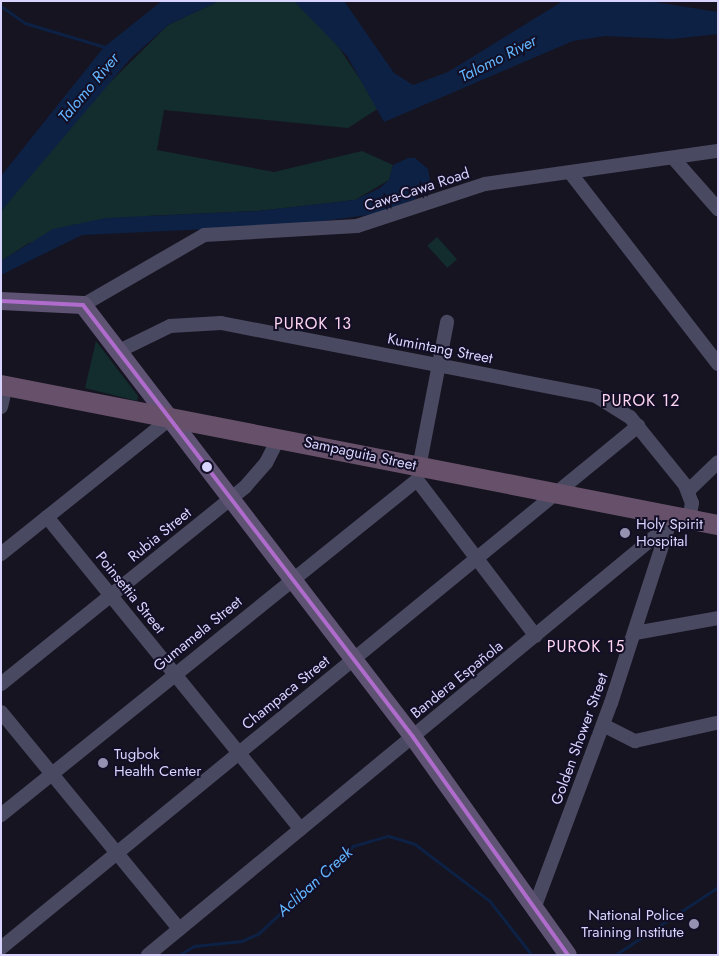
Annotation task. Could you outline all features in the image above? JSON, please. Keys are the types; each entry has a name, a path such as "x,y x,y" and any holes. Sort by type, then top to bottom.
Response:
{"highway":[{"name":"Sampaguita Street","path":"3,385 279,438 418,474 555,494 677,521 718,526"}],"main road":[{"path":"1,301 83,305 294,578 413,737 536,906 568,955"}],"street":[{"name":"Cawa-Cawa Road","path":"83,305 204,235 357,226 485,184 572,175 718,151"},
{"path":"674,159 718,209"},
{"path":"572,175 718,364"},
{"path":"447,322 418,474 477,559 536,636"},
{"name":"Kumintang Street","path":"119,351 170,326 221,323 596,396 638,426 689,490"},
{"path":"1,407 3,385"},
{"path":"1,554 171,418"},
{"name":"Champaca Street","path":"1,948 638,426"},
{"name":"Rubia Street","path":"1,684 232,498 262,469 279,438"},
{"path":"677,521 689,490 718,462"},
{"name":"Gumamela Street","path":"1,815 294,578 418,474"},
{"name":"Poinsettia Street","path":"47,517 301,829"},
{"name":"Golden Shower Street","path":"536,906 677,521"},
{"name":"Bandera Española","path":"148,955 677,521"},
{"path":"635,633 718,618"},
{"path":"1,712 179,929"},
{"path":"603,726 634,741 716,723"}],"green space":[{"path":"219,1 294,1 330,34 379,108 348,128 164,110 157,150 274,172 362,151 393,165 389,180 355,200 258,211 147,216 29,243 1,261 1,211 87,105 168,25"},
{"path":"437,237 457,259 447,268 427,246"},
{"path":"96,341 138,396 137,401 85,388"}],"water":[{"name":"Talomo River","path":"162,1 219,1 168,25 130,59 1,211 1,176 104,47"},
{"name":"Talomo River","path":"294,1 344,1 394,73 413,85 448,72 563,1 648,1 718,12 718,34 672,39 605,36 573,41 384,122 347,56"},
{"path":"408,158 415,158 428,169 431,186 415,199 375,214 294,225 82,235 1,275 1,261 53,229 106,218 258,211 355,200 380,188 389,180 393,165"}],"waterway":[{"name":"Talomo River","path":"1,6 25,23 105,47"},
{"name":"Acliban Creek","path":"179,955 194,946 242,941 258,934 353,846 389,836 415,844 490,901 532,955"},
{"name":"Acliban Creek","path":"615,955 718,887"}],"transit line":[{"path":"1,301 83,305 413,737 568,955"}],"place":[{"name":"Holy Spirit Hospital","path":"625,533"},
{"name":"Tugbok Health Center","path":"103,763"},
{"name":"National Police Training Institute","path":"694,924"}],"district":[{"name":"PUROK 13","path":"313,324"},
{"name":"PUROK 12","path":"641,401"},
{"name":"PUROK 15","path":"586,647"}]}
